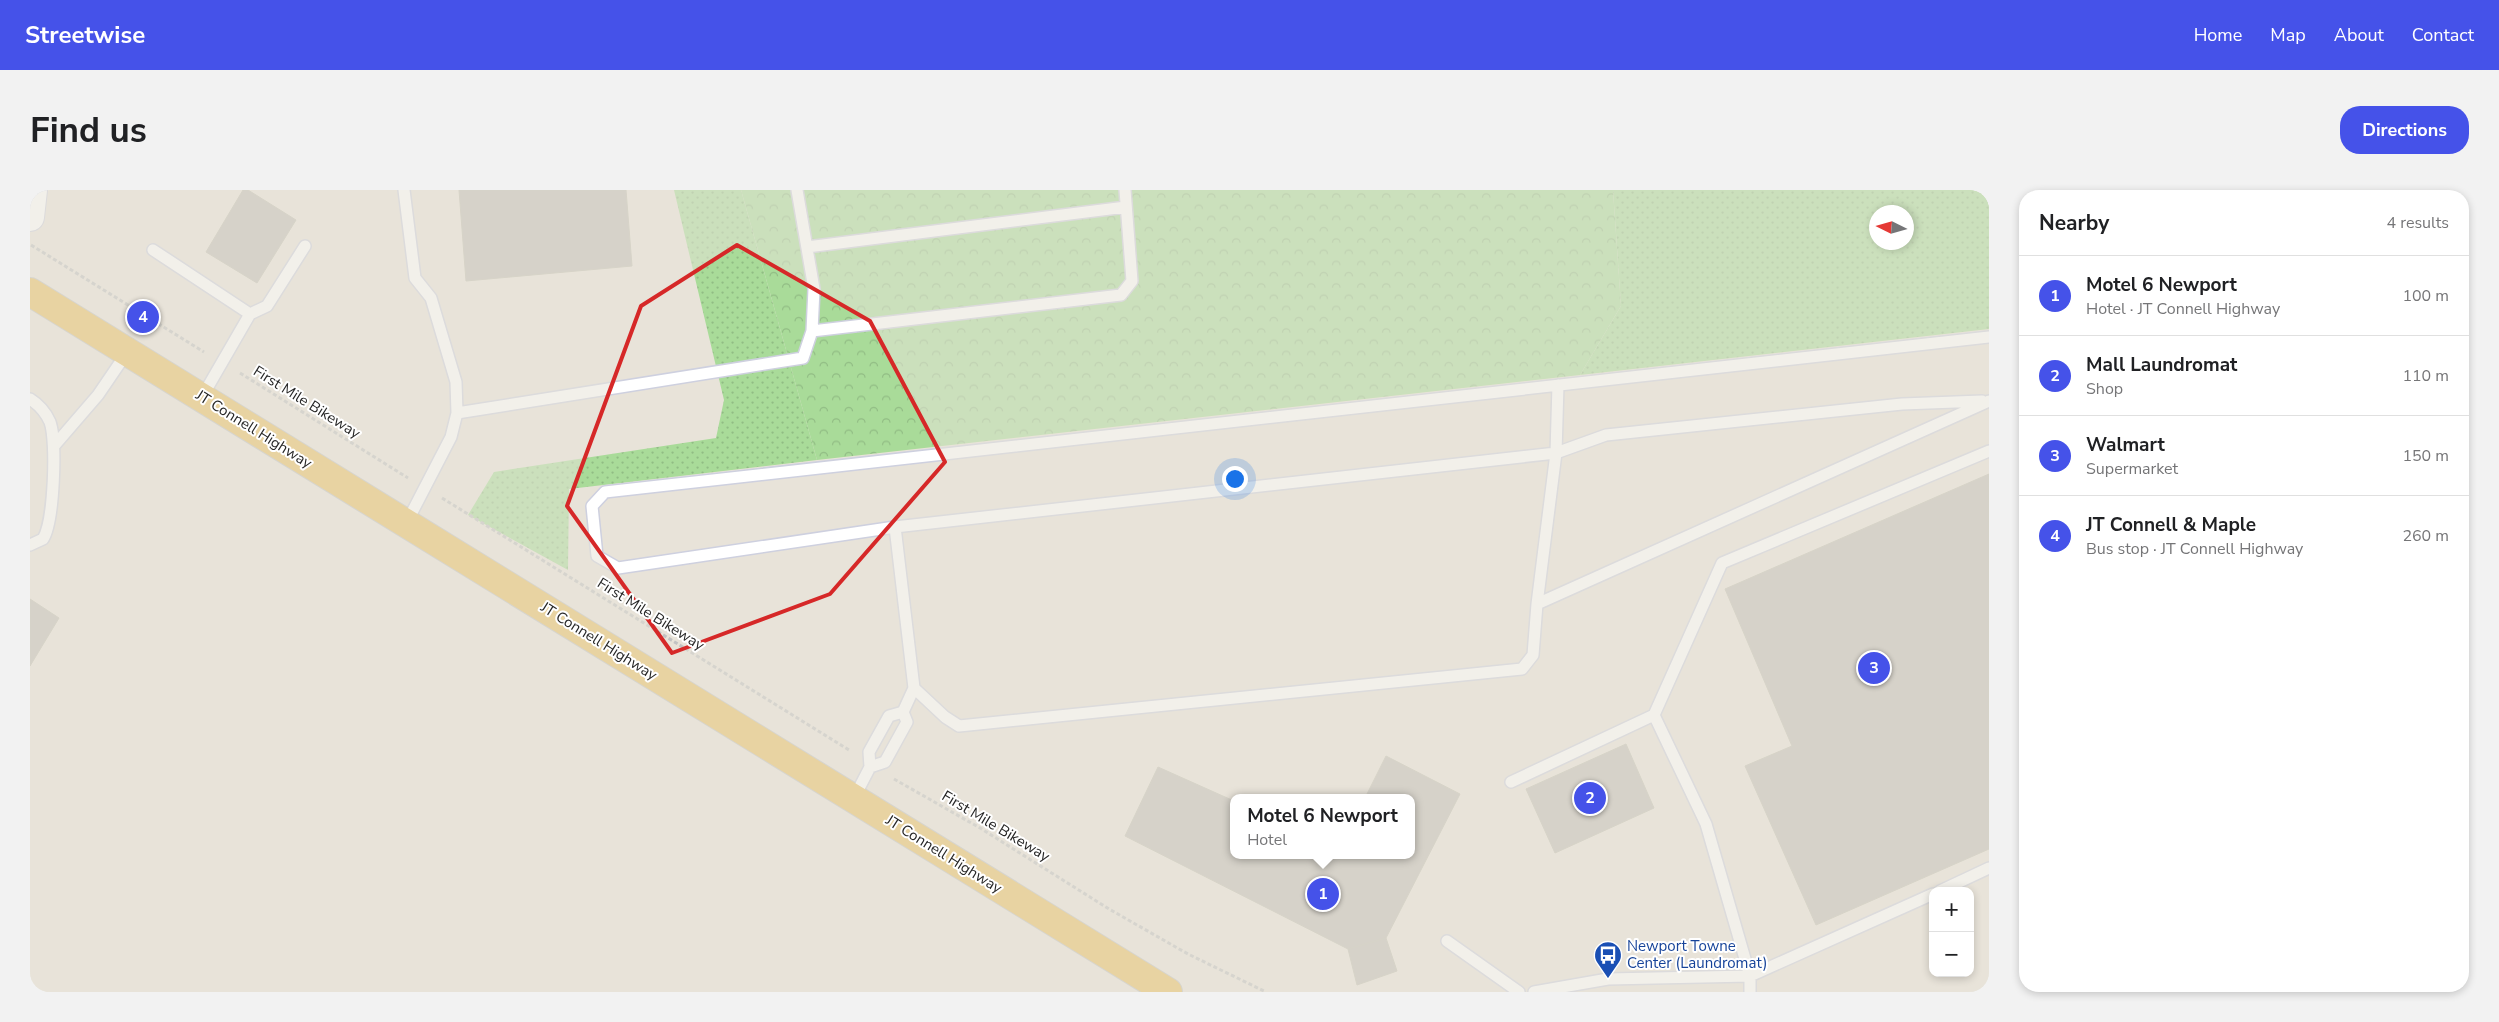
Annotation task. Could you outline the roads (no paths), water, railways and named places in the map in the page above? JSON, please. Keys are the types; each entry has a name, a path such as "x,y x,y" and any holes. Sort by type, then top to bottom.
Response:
{"highway":[{"name":"JT Connell Highway","path":"30,292 407,522 854,798 1070,934 1168,992"}],"street":[{"path":"30,217 33,190"}],"lane":[{"path":"404,190 415,278 431,298 456,382 457,413 451,437 407,522"},
{"path":"457,413 803,358 812,331 814,289 797,190"},
{"path":"812,331 1121,295 1132,280 1125,190"},
{"path":"807,247 1126,207"},
{"path":"202,397 250,314 267,306 305,246"},
{"path":"153,250 250,314"},
{"path":"1989,337 606,492 592,506 597,556 618,568 895,527 1556,453 1606,435 1902,404 1989,401"},
{"path":"54,446 98,395 128,351"},
{"path":"914,688 945,717 959,726 1522,669 1533,655 1537,604 1556,453 1558,385"},
{"path":"30,399 42,409 49,420 54,446 50,522 43,539 30,545"},
{"path":"1537,604 1989,401"},
{"path":"1511,782 1654,715 1722,564 1989,451"},
{"path":"871,765 885,762 907,722 903,712 914,688 895,527"},
{"path":"854,798 871,765 869,752 889,716 903,712"},
{"path":"1654,715 1706,824 1750,976 1750,992"},
{"path":"1949,887 1989,868"},
{"path":"1534,992 1608,978 1750,976 1929,896"},
{"path":"1447,941 1519,992"}],"place":[{"name":"JT Connell & Maple","path":"143,317"},
{"name":"Walmart","path":"1874,668"},
{"name":"Mall Laundromat","path":"1590,798"},
{"name":"Motel 6 Newport","path":"1323,894"},
{"name":"Newport Towne Center (Laundromat)","path":"1608,979"}]}
